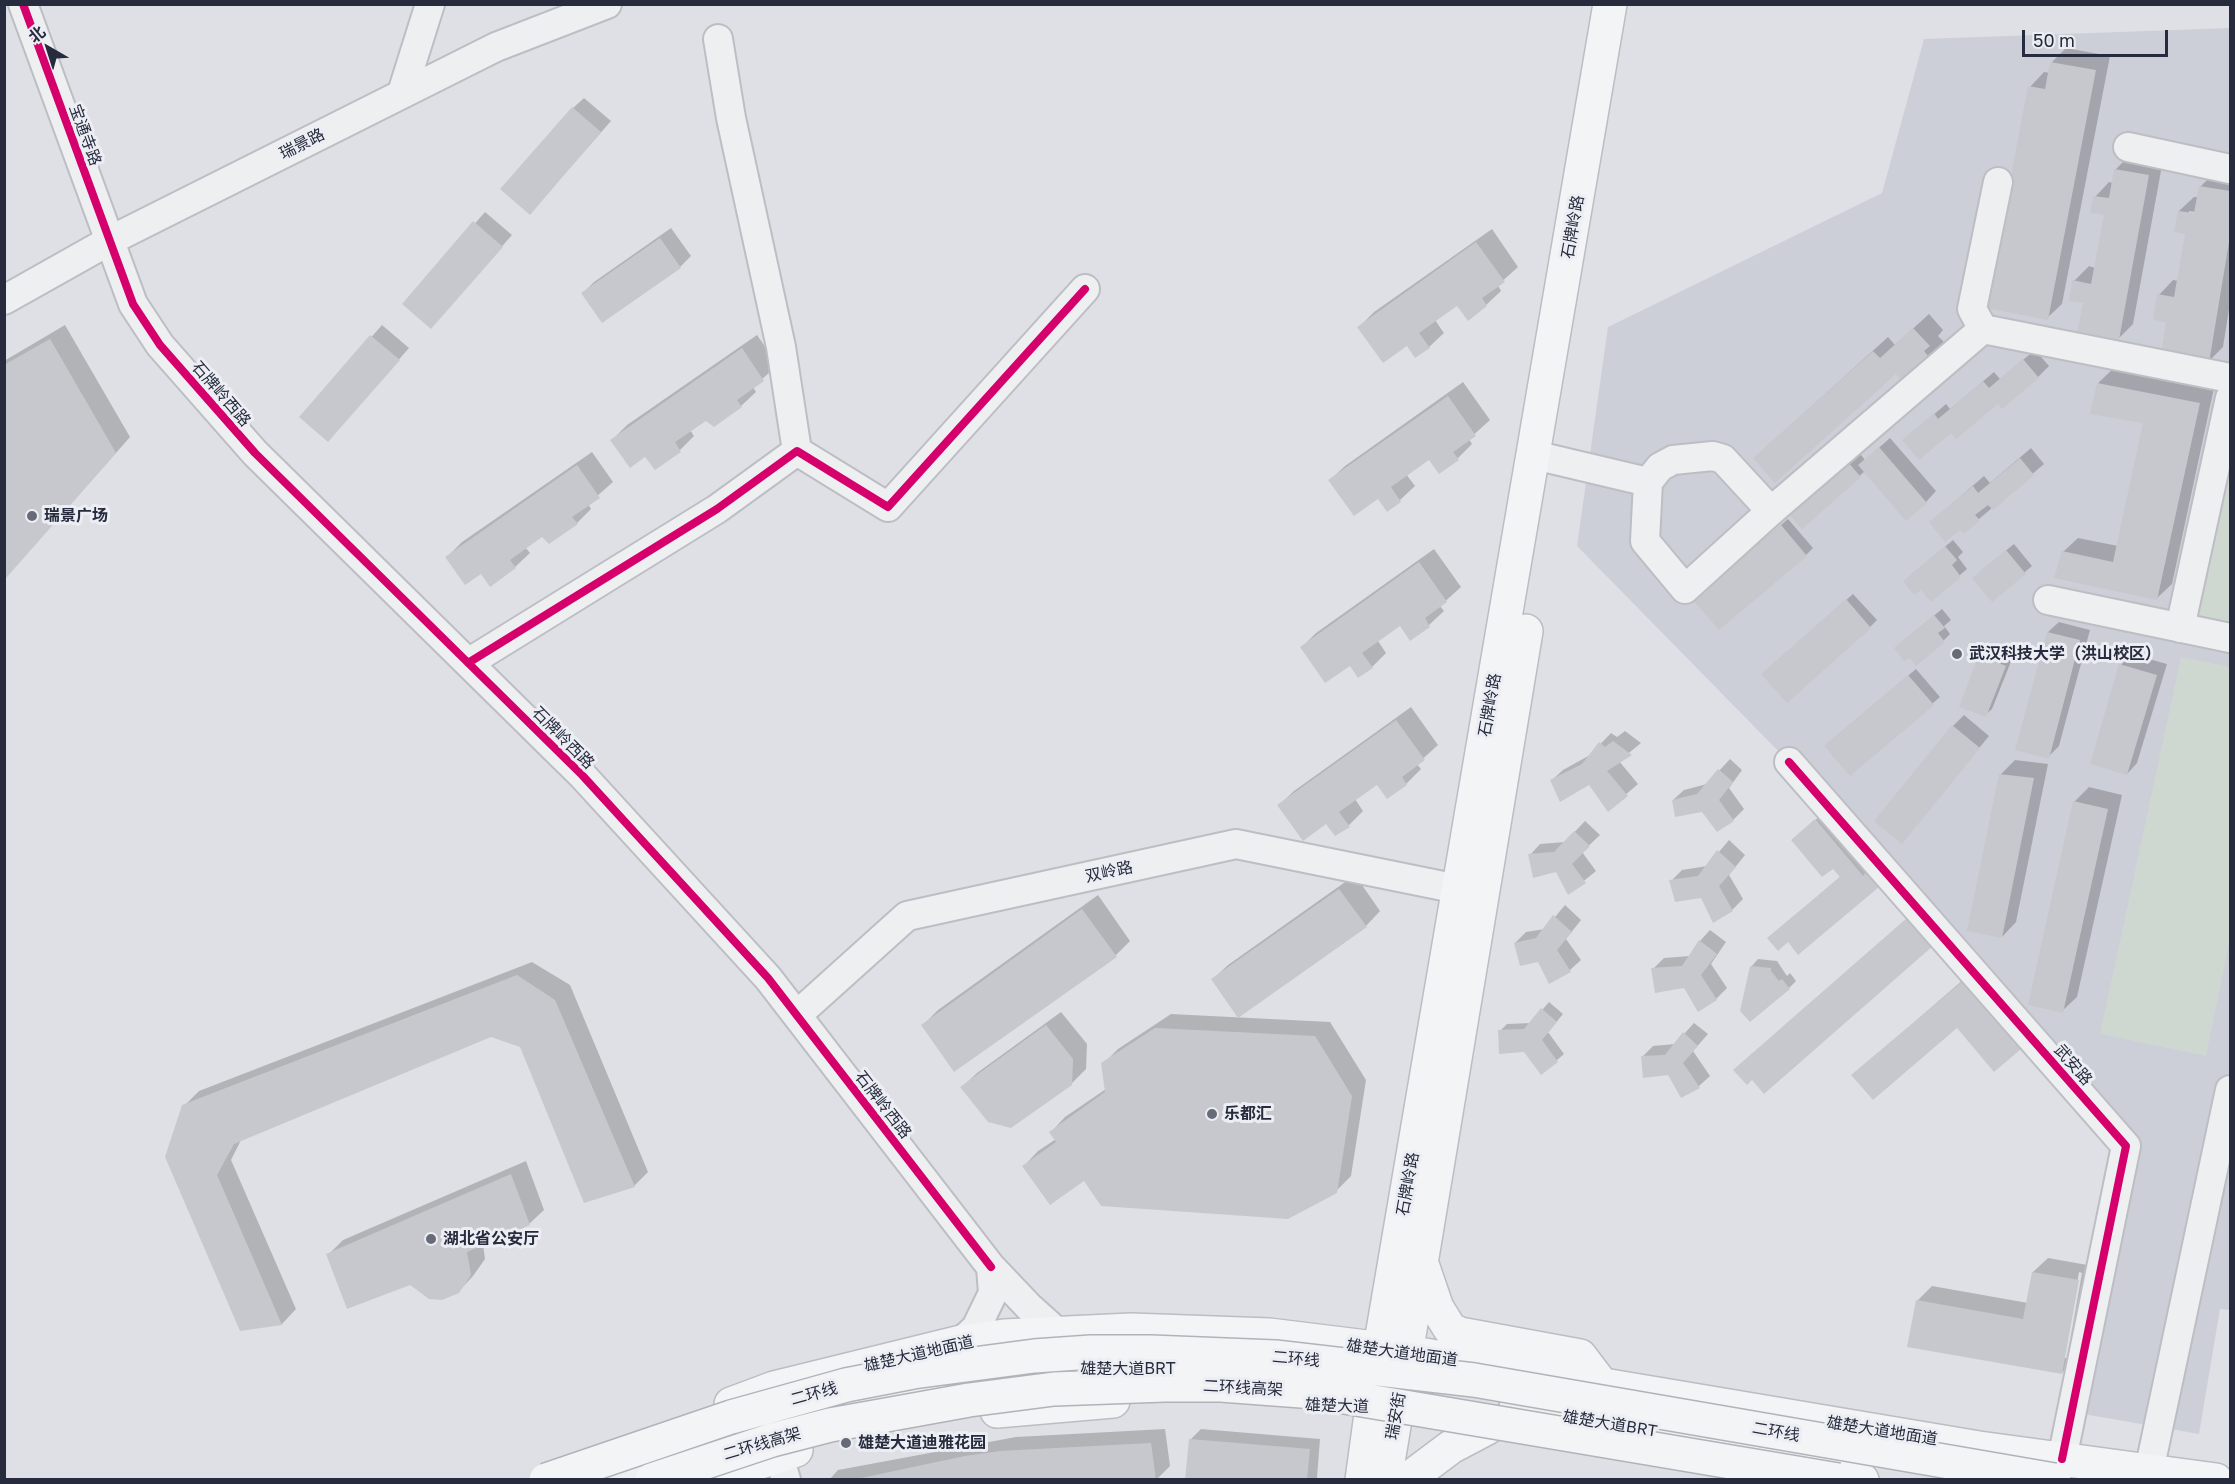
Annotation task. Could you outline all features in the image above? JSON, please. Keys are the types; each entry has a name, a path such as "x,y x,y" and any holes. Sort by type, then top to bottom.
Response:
{"main road":[{"name":"石牌岭路","path":"1393,1350 1422,1262 1610,4"},
{"name":"石牌岭路","path":"1394,1402 1393,1350 1458,889 1631,4"},
{"path":"1422,1262 1437,1308 1450,1329 1460,1334 1580,1356 1602,1385"},
{"name":"雄楚大道地面道","path":"531,1479 774,1388 961,1342 1004,1336 1131,1330 1269,1335 1393,1350 1979,1448 2058,1469 2149,1471 2216,1479"},
{"name":"二环线","path":"546,1479 731,1417 846,1385 913,1372 1034,1356 1091,1352 1275,1357 1474,1380 2058,1469"},
{"name":"二环线高架","path":"651,1479 717,1457 830,1425 969,1400 1054,1389 1164,1385 1268,1388 1394,1402 1838,1479"},
{"path":"707,1479 815,1445 891,1428 991,1410 1065,1401 1215,1400 1356,1411 1394,1402"},
{"name":"雄楚大道","path":"707,1479 782,1467 832,1440 986,1412 1106,1402 1204,1401 1394,1402 1487,1428 1660,1447 1862,1479"},
{"name":"瑞安街","path":"1362,1479 1394,1402"},
{"name":"瑞安街","path":"1385,1479 1394,1402"},
{"path":"1407,1479 1451,1447 1487,1428"}],"street":[{"name":"宝通寺路","path":"23,4 109,241"},
{"path":"402,93 430,4"},
{"name":"瑞景路","path":"4,300 109,241 402,93 496,47 607,4"},
{"path":"718,39 731,118 781,347 797,451 888,507 1085,289"},
{"path":"2128,147 2230,169"},
{"path":"1998,182 1972,309 1983,329 2230,378"},
{"name":"石牌岭西路","path":"109,241 133,304 160,345 255,453 582,775 768,978 991,1267 1029,1307 1059,1334"},
{"path":"1771,511 1723,459 1713,456 1691,456 1672,460 1660,467 1648,482 1645,541 1685,589 1771,511 1983,329"},
{"path":"2180,628 2230,398"},
{"path":"468,663 717,509 797,451"},
{"path":"1544,457 1648,482"},
{"path":"2048,600 2230,638"},
{"name":"武安路","path":"1790,762 2126,1146 2058,1469"},
{"name":"双岭路","path":"797,1015 907,916 1236,844 1458,889"},
{"path":"2149,1471 2230,1090"},
{"path":"961,1342 976,1328 993,1293 991,1267"},
{"name":"雄楚大道BRT","path":"613,1479 681,1452 818,1412 908,1391 1048,1372 1097,1368 1179,1369 1394,1402 1973,1479"}],"shaded area":[{"name":"武汉科技大学（洪山校区）","path":"2230,28 2230,1310 2220,1309 2199,1434 2072,1412 2126,1145 1789,762 1577,546 1608,327 1882,193 1924,39"},
{"path":"2230,398 2230,638 2180,628"},
{"path":"2181,657 2230,667 2230,939 2206,1056 2100,1034"}],"building":[{"path":"2050,62 2096,70 2048,320 1986,308 2028,86 2045,89"},
{"path":"572,107 601,132 530,215 500,189"},
{"path":"2114,169 2149,175 2119,340 2077,333 2083,303 2069,301 2072,280 2091,284 2104,215 2090,213 2093,196 2109,198"},
{"path":"2199,186 2230,191 2230,236 2209,363 2161,355 2166,322 2153,320 2157,294 2174,297 2185,234 2174,232 2178,211 2194,213"},
{"path":"473,221 503,247 431,329 402,304"},
{"path":"660,238 681,268 602,323 581,293"},
{"path":"1476,242 1505,282 1482,298 1487,306 1468,321 1457,306 1419,333 1430,348 1415,358 1407,346 1383,363 1357,327"},
{"path":"1913,328 1930,346 1924,351 1930,358 1903,382 1896,374 1775,483 1753,458 1873,351 1880,358"},
{"path":"370,335 400,360 328,442 299,417"},
{"name":"瑞景广场","path":"50,339 116,453 4,580 4,365"},
{"path":"742,348 764,381 737,400 742,407 714,427 706,421 675,442 681,452 655,470 645,457 630,468 610,440"},
{"path":"2023,359 2039,378 2002,409 1998,404 1956,439 1951,433 1919,460 1902,440 1934,413 1938,419 1983,381 1989,388"},
{"path":"2097,383 2200,403 2157,600 2054,578 2062,551 2113,562 2143,423 2090,414"},
{"path":"1448,396 1476,436 1453,452 1459,460 1439,474 1429,460 1391,487 1401,502 1387,512 1378,499 1354,516 1328,480"},
{"path":"1879,447 1927,503 1906,521 1858,465"},
{"path":"2020,458 2034,475 1993,510 1988,505 1975,515 1980,520 1964,534 1960,530 1945,542 1929,522 1973,486 1978,493"},
{"path":"1846,460 1861,477 1802,529 1787,512"},
{"path":"577,465 600,498 572,517 578,524 549,544 542,537 510,560 516,568 490,587 481,574 465,585 445,557"},
{"path":"1781,525 1807,556 1719,630 1693,600"},
{"path":"1945,546 1957,560 1952,565 1961,577 1931,602 1921,590 1914,595 1903,581"},
{"path":"2006,550 2026,574 1992,602 1972,578"},
{"path":"1419,562 1447,602 1425,618 1430,627 1410,641 1400,626 1362,653 1373,668 1358,678 1350,666 1325,683 1300,647"},
{"path":"1846,599 1871,628 1787,703 1761,674"},
{"path":"1934,615 1945,628 1938,633 1945,642 1916,666 1910,658 1904,661 1894,648"},
{"path":"2047,632 2080,640 2049,759 2015,750"},
{"path":"1979,655 2006,666 1986,717 1959,707"},
{"path":"2119,664 2157,675 2127,775 2090,764"},
{"path":"1908,675 1934,705 1850,776 1824,746"},
{"path":"1396,720 1425,760 1402,777 1407,785 1387,799 1377,785 1339,812 1350,827 1335,836 1326,824 1303,841 1277,805"},
{"path":"1952,725 1980,748 1902,844 1874,821"},
{"path":"1613,741 1632,755 1607,771 1628,796 1608,812 1589,785 1560,802 1550,780 1582,764 1599,742 1605,747"},
{"path":"1718,769 1733,782 1719,800 1734,821 1717,832 1702,812 1675,817 1672,800 1697,794"},
{"path":"1999,774 2034,778 2002,938 1967,931"},
{"path":"2073,801 2108,809 2063,1013 2028,1005"},
{"path":"1815,819 1863,876 1866,872 1879,887 1798,955 1788,942 1778,951 1767,938 1840,877 1833,869 1822,877 1791,840"},
{"path":"1574,831 1590,846 1572,864 1586,883 1568,895 1556,872 1533,878 1528,854 1554,852"},
{"path":"1717,850 1736,867 1719,886 1733,911 1713,923 1701,898 1675,902 1669,880 1698,876"},
{"path":"1339,889 1367,927 1238,1018 1211,979"},
{"path":"1082,909 1117,957 954,1072 921,1025"},
{"path":"1553,915 1572,932 1557,950 1571,972 1549,984 1538,962 1520,966 1514,943 1536,938"},
{"path":"1908,917 1933,946 1764,1094 1752,1080 1747,1085 1733,1070"},
{"path":"1699,940 1717,954 1701,975 1717,1000 1698,1012 1684,988 1655,993 1651,968 1682,966"},
{"path":"1750,966 1771,968 1779,981 1782,979 1790,989 1750,1022 1740,1011"},
{"path":"517,975 555,1000 635,1187 584,1203 520,1047 491,1037 234,1144 217,1175 282,1325 240,1331 165,1157 182,1105"},
{"path":"1963,981 2021,1049 1994,1072 1957,1028 1873,1100 1851,1075"},
{"path":"1541,1008 1557,1022 1542,1040 1558,1062 1541,1075 1524,1052 1499,1054 1498,1030 1524,1029"},
{"path":"1046,1025 1073,1059 1072,1085 1011,1128 988,1122 960,1087"},
{"name":"乐都汇","path":"1155,1028 1315,1036 1352,1096 1337,1193 1288,1219 1101,1206 1084,1181 1050,1205 1022,1166 1056,1142 1049,1132 1105,1092 1101,1063"},
{"path":"1683,1032 1698,1046 1683,1063 1700,1088 1681,1098 1668,1075 1643,1078 1641,1056 1665,1055"},
{"name":"湖北省公安厅","path":"511,1174 530,1225 467,1252 471,1275 459,1293 442,1300 429,1299 410,1285 347,1309 326,1254"},
{"path":"2032,1272 2079,1280 2062,1374 1907,1347 1916,1300 2023,1319"},
{"path":"1189,1439 1310,1449 1307,1480 1185,1480"},
{"path":"1151,1443 1156,1480 852,1480 965,1456 1000,1451"}],"cycle path":[{"path":"23,4 133,304 160,345 255,453 582,775 768,978 991,1267"},
{"path":"468,663 717,509 797,451 888,507 1085,289"},
{"path":"1789,762 2126,1146 2062,1459"}],"place":[{"name":"瑞景广场","path":"32,516"},
{"name":"武汉科技大学（洪山校区）","path":"1957,654"},
{"name":"乐都汇","path":"1212,1114"},
{"name":"湖北省公安厅","path":"431,1239"},
{"name":"雄楚大道迪雅花园","path":"846,1443"}]}
